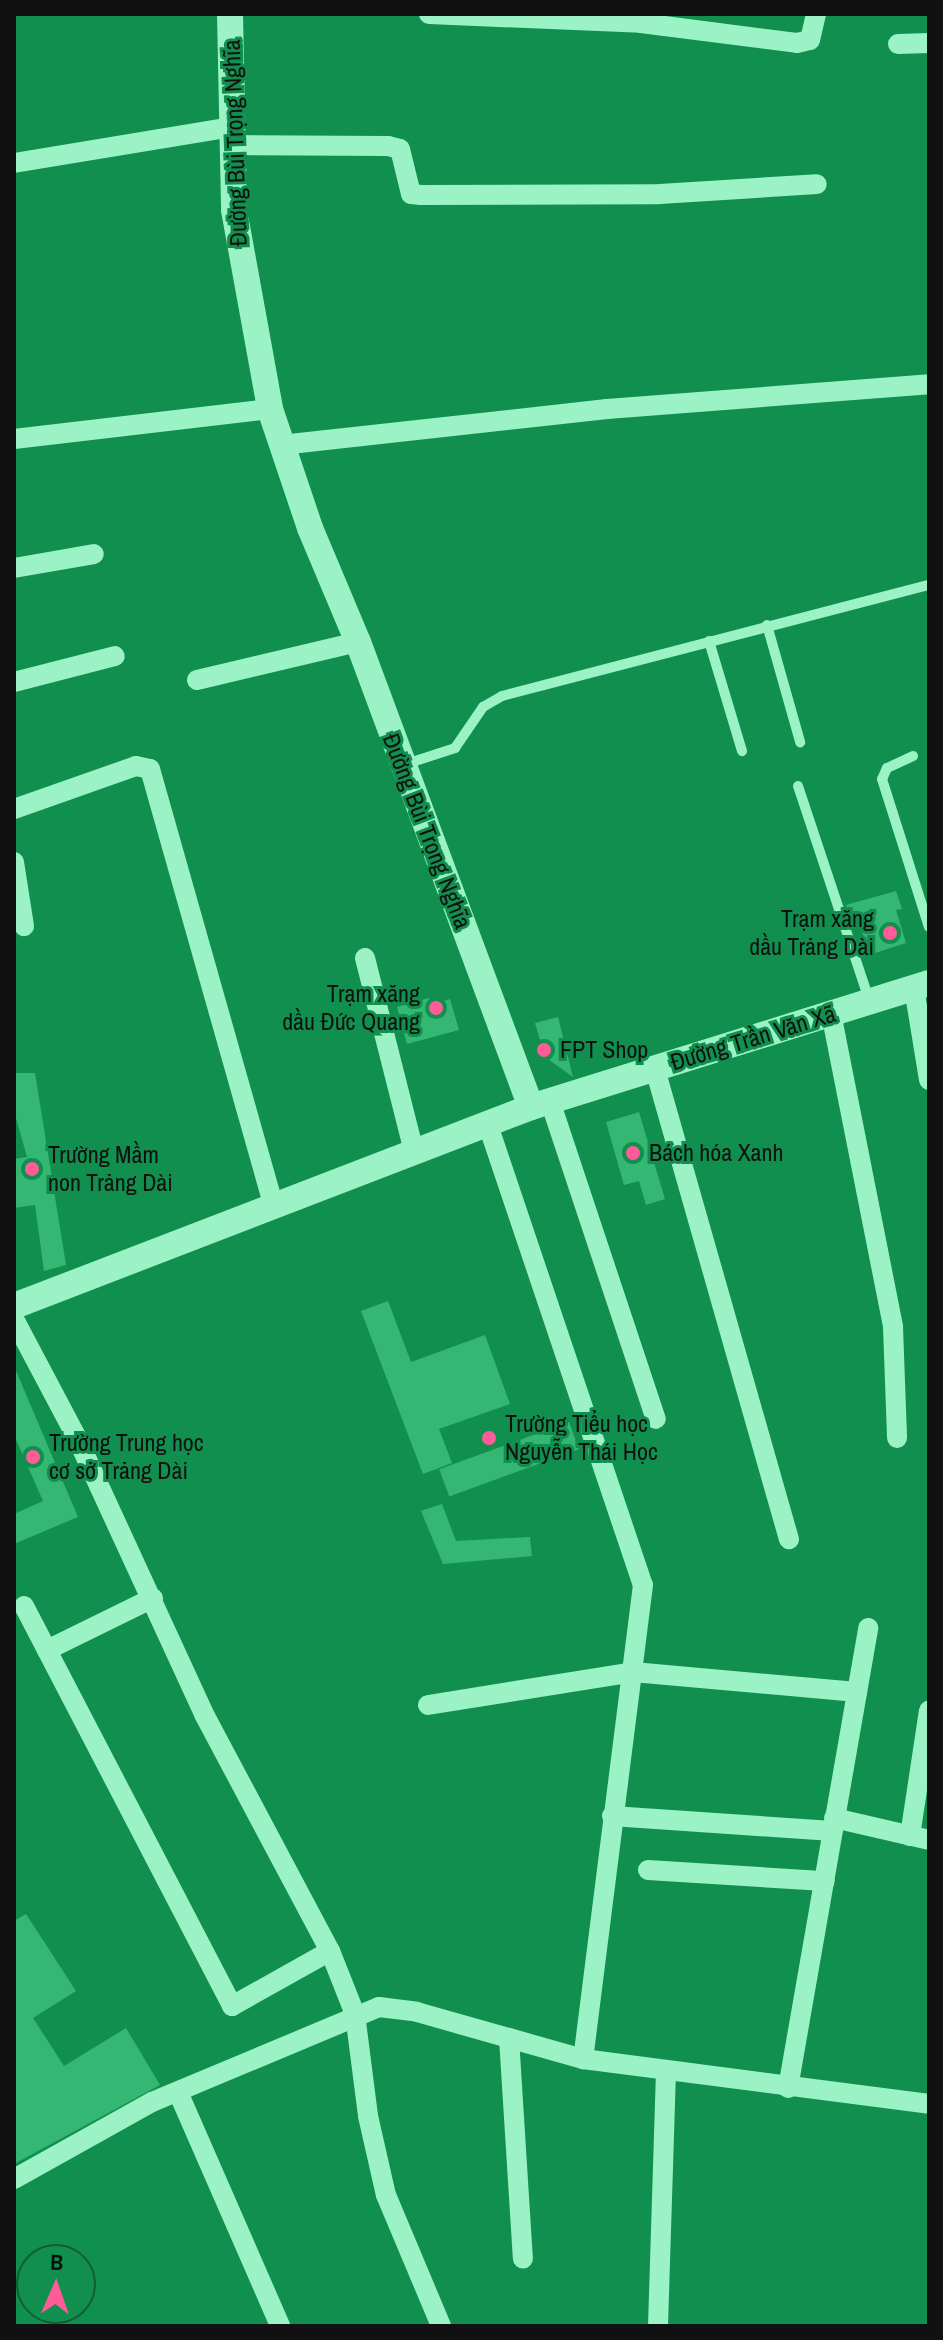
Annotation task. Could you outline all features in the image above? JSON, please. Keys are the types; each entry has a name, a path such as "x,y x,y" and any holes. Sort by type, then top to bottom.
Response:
{"street":[{"name":"Đường Bùi Trọng Nghĩa","path":"230,14 231,136 244,283 270,409 401,766 540,1104"},
{"path":"429,14 641,23 797,43 810,40 816,14"},
{"path":"898,44 929,43"},
{"path":"14,163 231,136 400,149 411,194 421,195 660,194 817,184"},
{"path":"281,445 607,409 929,384"},
{"path":"14,439 270,409"},
{"path":"14,568 94,554"},
{"path":"197,680 358,642"},
{"path":"14,682 115,656"},
{"path":"14,809 136,766 150,769 274,1208"},
{"path":"14,862 24,926"},
{"path":"365,958 414,1152"},
{"path":"922,986 929,1080"},
{"name":"Đường Trần Văn Xã","path":"540,1104 922,986"},
{"path":"831,1013 893,1327 897,1438"},
{"path":"655,1069 789,1539"},
{"path":"14,1306 540,1104 656,1419"},
{"path":"488,1125 637,1557 643,1585 583,2059"},
{"path":"14,1319 153,1598 205,1716 330,1951 355,2014 368,2116 386,2195 441,2326"},
{"path":"47,1650 153,1598"},
{"path":"24,1606 232,2006 330,1951"},
{"path":"788,2088 868,1628"},
{"path":"428,1705 633,1672 857,1692"},
{"path":"612,1816 833,1824 920,1838 929,1710"},
{"path":"648,1870 825,1881"},
{"path":"14,2179 178,2092 355,2014 379,2007 417,2012 583,2059 929,2104"},
{"path":"509,2038 523,2259"},
{"path":"658,2326 666,2070"},
{"path":"178,2092 280,2326"}],"lane":[{"path":"401,766 455,748 483,707 502,696 929,585"},
{"path":"767,625 800,742"},
{"path":"709,641 742,751"},
{"path":"913,756 887,768 882,779 929,927"},
{"path":"798,786 870,1002"}],"building":[{"path":"896,891 902,909 896,910 906,943 869,955 859,923 853,925 846,905"},
{"path":"429,998 431,1005 450,999 459,1030 407,1044 397,1007"},
{"path":"558,1017 573,1077 545,1057 535,1023"},
{"name":"Trường Mầm non Trảng Dài","path":"14,1073 35,1073 66,1265 44,1271 35,1205 14,1208 14,1159 27,1157 14,1111"},
{"name":"Bách hóa Xanh","path":"639,1112 665,1199 646,1205 639,1181 624,1185 606,1122"},
{"path":"388,1301 411,1362 485,1335 510,1404 439,1429 452,1463 423,1474 361,1311"},
{"name":"Trường Trung học cơ sở Trảng Dài","path":"14,1366 78,1517 14,1544 14,1514 43,1501 14,1435"},
{"path":"569,1422 579,1449 449,1496 439,1469"},
{"path":"442,1504 456,1541 530,1537 532,1556 443,1564 421,1511"},
{"path":"26,1914 76,1991 33,2018 64,2066 126,2028 160,2085 14,2164 14,1921"}],"place":[{"name":"Trạm xăng dầu Trảng Dài","path":"890,933"},
{"name":"Trạm xăng dầu Đức Quang","path":"436,1008"},
{"name":"FPT Shop","path":"544,1050"},
{"name":"Bách hóa Xanh","path":"633,1153"},
{"name":"Trường Mầm non Trảng Dài","path":"32,1169"},
{"name":"Trường Tiểu học Nguyễn Thái Học","path":"489,1438"},
{"name":"Trường Trung học cơ sở Trảng Dài","path":"33,1457"}]}
